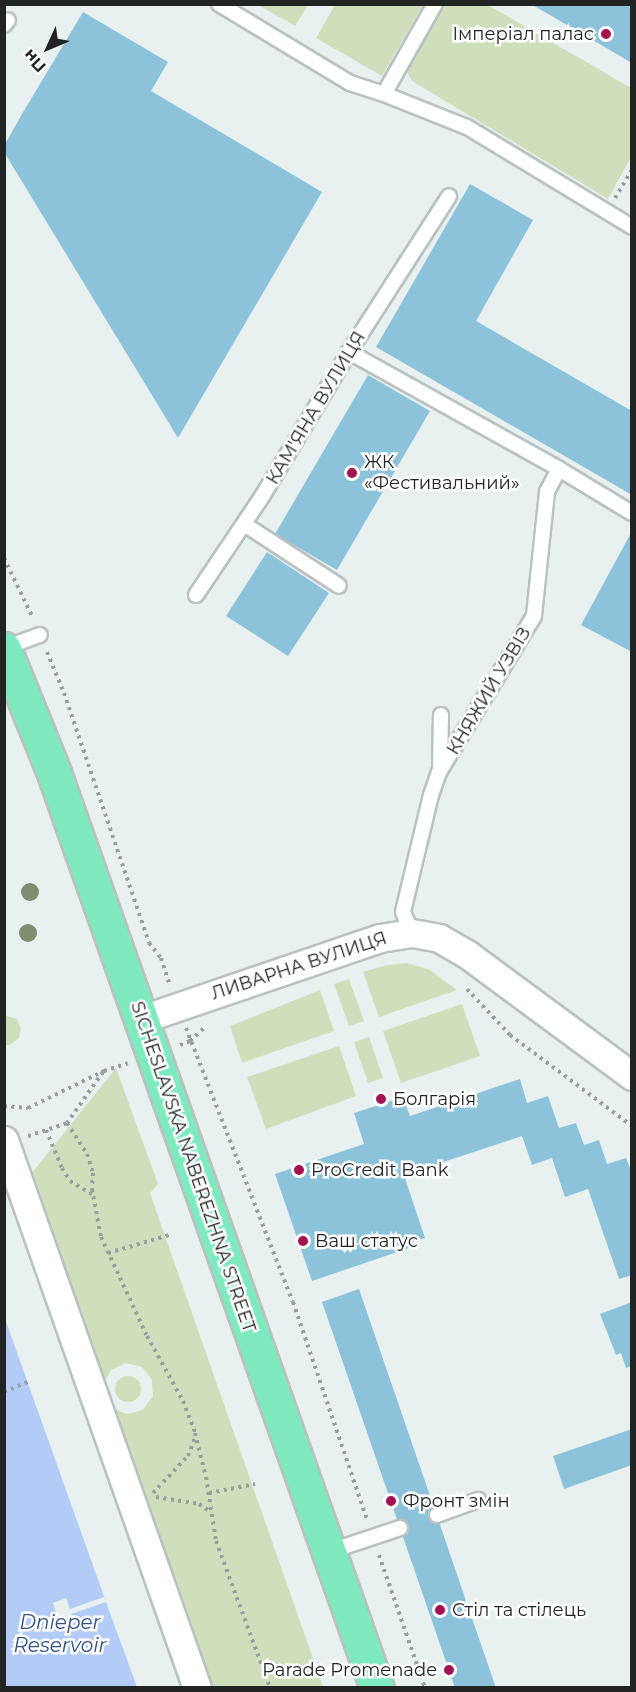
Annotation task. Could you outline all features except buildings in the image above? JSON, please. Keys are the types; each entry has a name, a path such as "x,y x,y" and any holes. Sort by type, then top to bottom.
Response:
{"main road":[{"name":"SICHESLAVSKA NABEREZHNA STREET","path":"4,649 54,773 142,1018 377,1688"}],"street":[{"name":"ЛИВАРНА ВУЛИЦЯ","path":"142,1018 380,938 412,933 439,938 468,955 632,1076"},
{"path":"5,1142 197,1688"}],"lane":[{"path":"219,4 350,83 466,127 632,227"},
{"path":"384,94 435,4"},
{"name":"КАМ'ЯНА ВУЛИЦЯ","path":"196,595 244,524 349,352 449,196"},
{"path":"349,352 632,513"},
{"name":"КНЯЖИЙ УЗВІЗ","path":"412,933 403,912 431,795 440,772 534,615 547,492 559,470"},
{"path":"244,524 339,586"},
{"path":"4,649 40,635"},
{"path":"440,772 441,715"},
{"path":"437,1515 478,1500"},
{"path":"328,1552 400,1528"}],"path":[{"path":"607,212 632,170"},
{"path":"4,558 64,693 149,943 161,958 190,1041 293,1302 425,1688"},
{"path":"461,982 510,1035 632,1126"},
{"path":"4,1107 28,1108 104,1071 190,1041 201,1029 212,1024"},
{"path":"5,1142 67,1123 104,1071"},
{"path":"67,1123 87,1154 93,1173 93,1194 100,1237 147,1335 183,1401 209,1493 224,1568 270,1688"},
{"path":"46,1130 70,1182 93,1194"},
{"path":"108,1253 169,1235"},
{"path":"4,1392 28,1382"},
{"path":"195,1437 188,1456 181,1465 148,1496 199,1504 212,1512"},
{"path":"209,1493 255,1484"}],"green space":[{"path":"258,5 308,5 295,26"},
{"path":"335,5 423,5 382,76 316,38"},
{"path":"442,5 488,5 631,88 631,157 608,199 412,81 408,74 408,64"},
{"path":"408,963 430,970 457,990 379,1017 363,972 387,965"},
{"path":"349,979 364,1021 349,1026 334,984"},
{"path":"320,990 334,1031 242,1063 230,1026"},
{"path":"462,1004 480,1056 401,1083 383,1031"},
{"path":"4,1015 17,1019 21,1028 19,1038 10,1045 5,1045"},
{"path":"369,1037 383,1078 368,1083 354,1042"},
{"path":"339,1046 356,1096 266,1129 247,1077"},
{"path":"116,1068 158,1184 150,1193 323,1687 208,1687 112,1408 127,1414 143,1410 153,1396 152,1380 142,1367 126,1363 111,1370 103,1385 27,1179"},
{"path":"128,1376 138,1379 141,1389 138,1399 128,1402 118,1399 115,1389 118,1379"}],"water":[{"name":"Dnieper Reservoir","path":"4,1316 106,1602 137,1687 5,1687"}],"pier":[{"path":"104,1597 106,1602 71,1614 73,1622 61,1627 53,1603 66,1598 70,1609"}],"place":[{"name":"Імперіал палас","path":"606,34"},
{"name":"ЖК «Фестивальний»","path":"352,473"},
{"name":"Болгарія","path":"381,1099"},
{"name":"ProCredit Bank","path":"299,1170"},
{"name":"Ваш статус","path":"303,1241"},
{"name":"Фронт змін","path":"391,1501"},
{"name":"Стіл та стілець","path":"440,1610"},
{"name":"Parade Promenade","path":"449,1670"}]}
